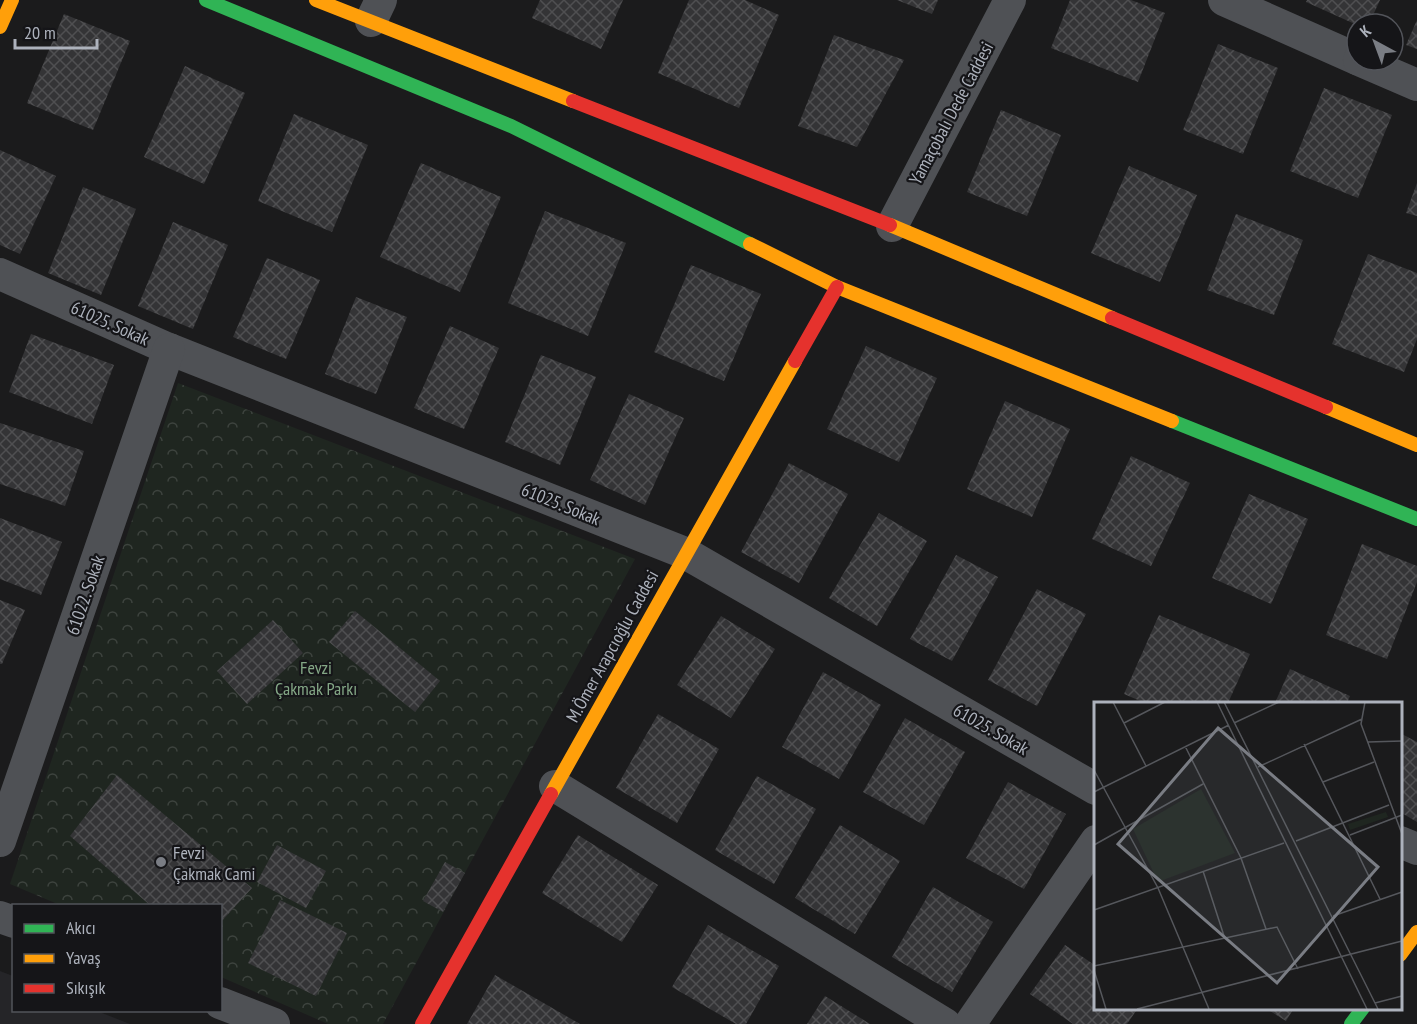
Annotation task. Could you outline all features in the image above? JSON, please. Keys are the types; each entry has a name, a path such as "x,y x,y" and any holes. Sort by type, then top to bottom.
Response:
{"main road":[{"path":"0,27 12,0"},
{"path":"206,0 512,126 837,287 1417,519"},
{"path":"316,0 376,11 892,226 1414,437"},
{"name":"M.Ömer Arapcıoğlu Caddesi","path":"422,1024 685,553 837,287"},
{"path":"1402,954 1417,932"},
{"path":"1351,1024 1362,1009"}],"street":[{"name":"Yamaçobalı Dede Caddesi","path":"892,226 1010,0"},
{"path":"1224,0 1345,53"},
{"path":"1388,72 1417,85"},
{"name":"61025. Sokak","path":"0,274 169,349 685,553 1094,788"},
{"name":"61022. Sokak","path":"0,841 169,349"},
{"path":"555,786 945,1024"},
{"path":"1402,842 1417,849"},
{"path":"970,1024 1094,844"},
{"path":"222,1004 274,1024"}],"shaded area":[{"path":"0,971 12,976 12,1012 100,1012 130,1024 0,1024"}],"green space":[{"name":"Fevzi Çakmak Parkı","path":"178,383 635,559 383,1024 328,1024 222,977 222,904 58,904 10,884"}],"building":[{"path":"540,0 623,0 601,49 532,18"},
{"path":"689,0 745,0 779,15 739,108 658,73"},
{"path":"897,0 938,0 932,14"},
{"path":"1070,0 1131,0 1165,13 1138,82 1051,48"},
{"path":"1307,0 1380,0 1374,12 1345,12 1345,20 1306,2"},
{"path":"64,14 130,41 93,130 27,103"},
{"path":"1417,20 1417,49 1406,45"},
{"path":"834,35 904,60 857,147 798,126"},
{"path":"1218,44 1278,68 1243,154 1183,130"},
{"path":"185,66 245,93 204,184 144,157"},
{"path":"1324,88 1392,115 1358,198 1290,171"},
{"path":"1001,110 1061,135 1027,216 967,192"},
{"path":"294,114 368,145 332,232 258,201"},
{"path":"0,150 56,176 20,254 0,245"},
{"path":"421,163 501,197 460,292 380,257"},
{"path":"1129,166 1197,195 1160,282 1091,253"},
{"path":"1417,183 1417,216 1406,213"},
{"path":"83,187 136,209 101,295 48,273"},
{"path":"545,211 626,243 588,336 508,303"},
{"path":"1236,214 1303,240 1274,315 1207,290"},
{"path":"173,222 228,245 193,329 138,306"},
{"path":"1368,254 1417,273 1417,339 1404,372 1332,344"},
{"path":"267,258 320,280 286,359 233,337"},
{"path":"691,265 761,294 724,381 654,352"},
{"path":"356,297 407,317 376,394 325,374"},
{"path":"450,326 499,348 464,429 414,408"},
{"path":"31,334 114,365 92,424 9,392"},
{"path":"866,346 937,378 899,462 827,429"},
{"path":"541,355 596,377 560,465 505,442"},
{"path":"629,394 684,418 645,505 590,480"},
{"path":"1005,401 1070,429 1032,517 967,489"},
{"path":"0,423 84,451 65,506 0,484"},
{"path":"1131,456 1190,483 1151,566 1092,539"},
{"path":"789,463 848,494 799,583 741,552"},
{"path":"1249,494 1308,519 1271,604 1212,578"},
{"path":"879,513 927,541 877,626 829,598"},
{"path":"0,518 62,542 41,595 0,579"},
{"path":"1362,544 1417,566 1417,582 1387,659 1326,635"},
{"path":"956,555 998,577 952,661 910,639"},
{"path":"1037,589 1086,614 1037,706 988,680"},
{"path":"0,600 25,610 2,664 0,664"},
{"path":"355,611 440,681 415,712 329,642"},
{"path":"1159,615 1250,654 1228,702 1143,702 1124,694"},
{"path":"721,616 775,649 731,718 677,685"},
{"path":"273,620 303,653 247,704 217,671"},
{"path":"1290,669 1350,696 1347,702 1275,702"},
{"path":"823,672 881,705 839,779 782,747"},
{"path":"658,714 719,749 677,823 616,788"},
{"path":"905,718 965,752 924,825 863,792"},
{"path":"1402,734 1417,742 1417,822 1402,813"},
{"name":"Fevzi Çakmak Cami","path":"117,775 252,888 222,921 222,904 149,904 70,836"},
{"path":"757,776 816,809 774,884 715,850"},
{"path":"1008,782 1066,814 1024,889 966,858"},
{"path":"840,825 900,861 855,934 795,898"},
{"path":"578,835 658,885 622,942 542,893"},
{"path":"277,845 326,871 306,908 257,882"},
{"path":"445,862 465,873 443,912 423,901"},
{"path":"933,887 993,922 952,992 892,957"},
{"path":"280,900 347,933 316,996 248,963"},
{"path":"708,925 779,966 746,1024 736,1024 672,987"},
{"path":"1065,945 1094,965 1094,1009 1137,1009 1127,1024 1073,1024 1030,994"},
{"path":"495,975 580,1024 467,1024"},
{"path":"825,996 870,1024 807,1024"},
{"path":"1267,1009 1293,1009 1286,1021"}],"traffic: fast":[{"path":"206,0 511,126 750,244"},
{"path":"1172,421 1417,519"},
{"path":"1351,1024 1362,1009"}],"traffic: slow":[{"path":"0,27 12,0"},
{"path":"316,0 573,101"},
{"path":"890,225 1112,318"},
{"path":"750,244 837,287 1172,421"},
{"path":"551,794 795,361"},
{"path":"1326,407 1417,445"},
{"path":"1402,952 1417,932"}],"traffic: jam":[{"path":"573,101 890,225"},
{"path":"795,361 837,287"},
{"path":"1112,318 1326,407"},
{"path":"422,1024 551,794"}],"place":[{"name":"Fevzi Çakmak Cami","path":"161,862"}]}
